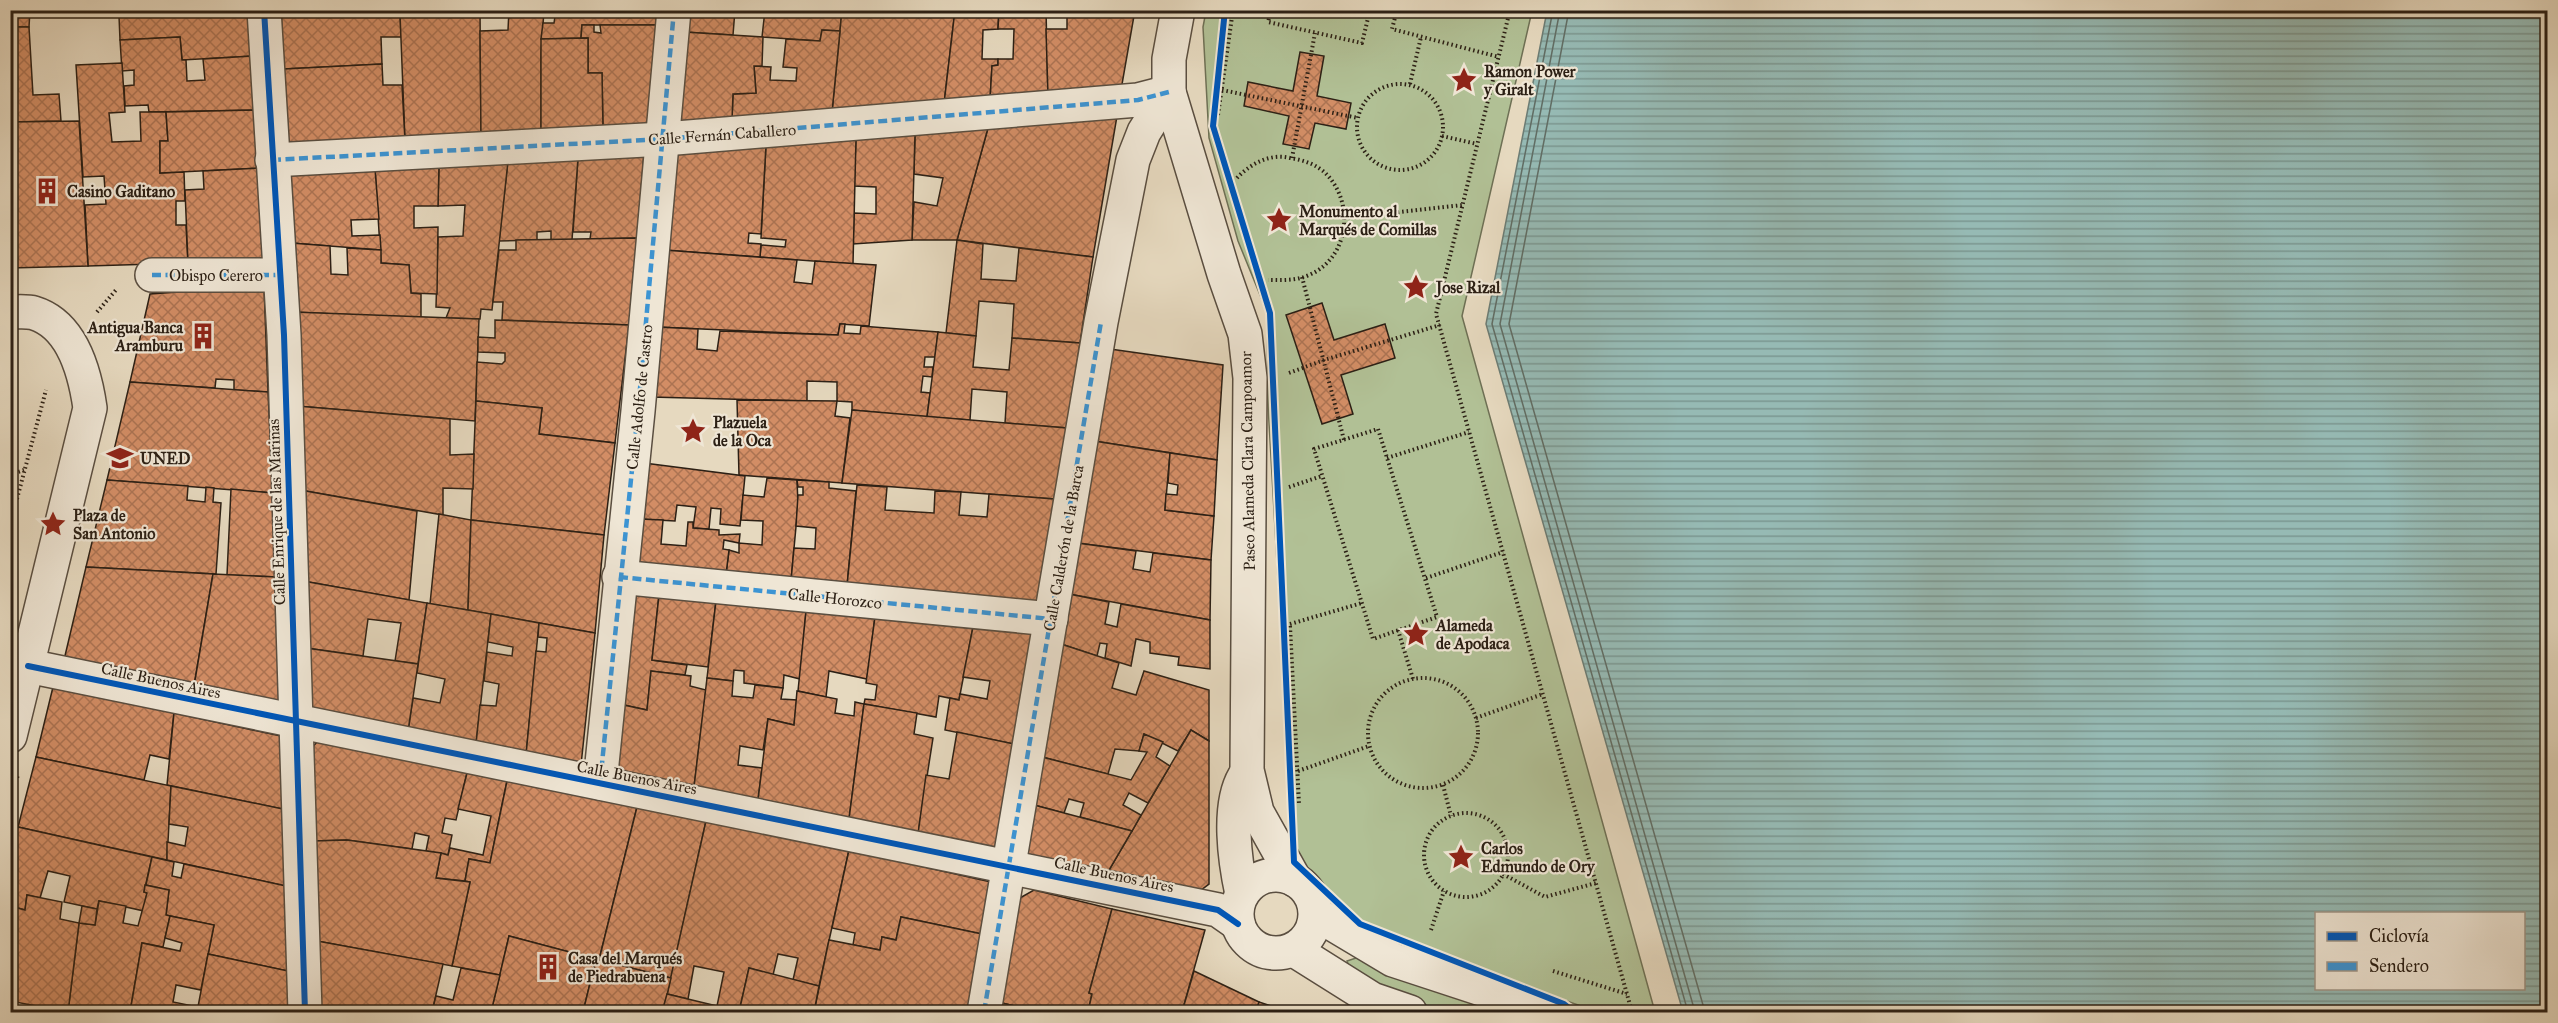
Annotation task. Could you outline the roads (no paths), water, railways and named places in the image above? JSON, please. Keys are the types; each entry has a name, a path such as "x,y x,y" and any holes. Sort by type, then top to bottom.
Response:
{"street":[{"name":"Calle Enrique de las Marinas","path":"264,10 280,275 305,1012"},
{"name":"Calle Adolfo de Castro","path":"600,783 619,577 638,411 674,10"},
{"name":"Paseo Alameda Clara Campoamor","path":"1179,10 1169,59 1169,92 1224,274 1245,334 1250,378 1247,770 1257,812 1295,880"},
{"name":"Calle Fernán Caballero","path":"272,160 664,139 1138,100 1169,92"},
{"name":"Calle Calderón de la Barca","path":"984,1012 1101,322 1133,160 1144,132 1169,92"},
{"name":"Obispo Cerero","path":"152,275 280,275"},
{"path":"10,312 34,313 56,326 72,347 85,374 90,408 10,735"},
{"name":"Calle Horozco","path":"619,577 1051,618"},
{"name":"Calle Buenos Aires","path":"28,666 1218,910 1240,909"},
{"name":"Paseo Alameda Clara Campoamor","path":"1240,909 1234,812 1237,788 1247,770"},
{"path":"1269,875 1283,875 1295,880 1310,894 1316,914 1310,934 1304,943 1283,954 1260,951 1250,944 1240,909 1256,880 1269,875"},
{"path":"1316,914 1394,960 1514,999 1541,1012"},
{"path":"1294,950 1372,999 1410,1012"}],"water":[{"path":"1547,11 2547,11 2547,1012 1683,1012 1486,324"}],"place":[{"name":"Ramon Power y Giralt","path":"1464,80"},
{"name":"Casino Gaditano","path":"47,191"},
{"name":"Monumento al Marqués de Comillas","path":"1279,220"},
{"name":"Jose Rizal","path":"1416,287"},
{"name":"Antigua Banca Aramburu","path":"203,336"},
{"name":"Plazuela de la Oca","path":"693,431"},
{"name":"UNED","path":"120,458"},
{"name":"Plaza de San Antonio","path":"53,524"},
{"name":"Alameda de Apodaca","path":"1416,634"},
{"name":"Carlos Edmundo de Ory","path":"1461,857"},
{"name":"Casa del Marqués de Piedrabuena","path":"548,967"}]}
